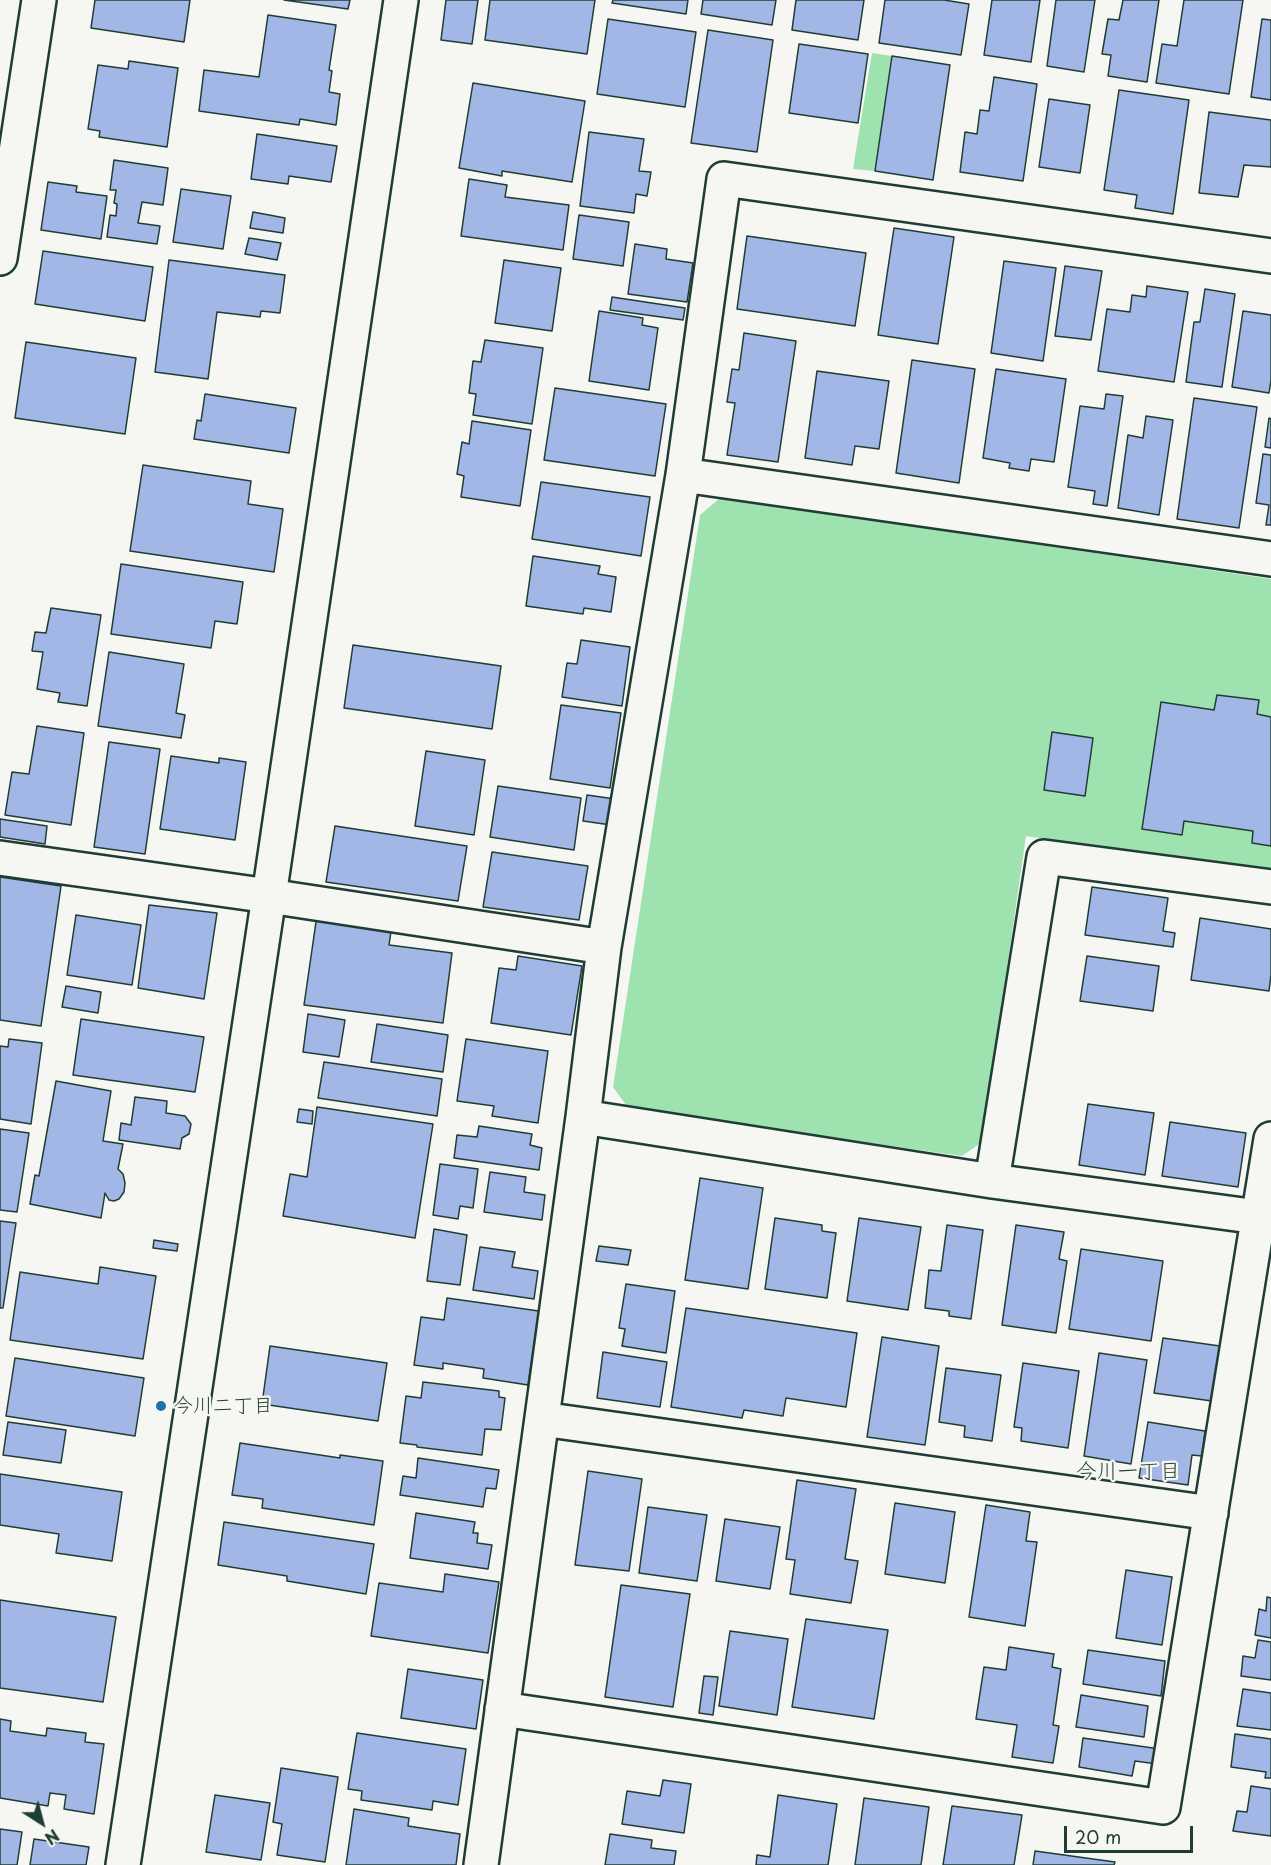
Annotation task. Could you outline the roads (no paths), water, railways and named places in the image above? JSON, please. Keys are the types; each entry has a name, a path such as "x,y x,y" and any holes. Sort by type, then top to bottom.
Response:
{"street":[{"path":"0,258 13,73 39,0"},
{"path":"123,1865 401,0"},
{"path":"481,1865 543,1419 604,947 683,476 724,179 1271,256"},
{"path":"683,476 1271,559"},
{"path":"992,1181 1044,857 1271,887"},
{"path":"0,858 604,947"},
{"path":"583,1117 992,1181 1258,1217"},
{"path":"502,1709 1163,1807 1271,1139"},
{"path":"543,1419 1211,1513"}],"place":[{"name":"今川二丁目","path":"161,1406"}],"district":[{"name":"今川一丁目","path":"1128,1472"}]}
